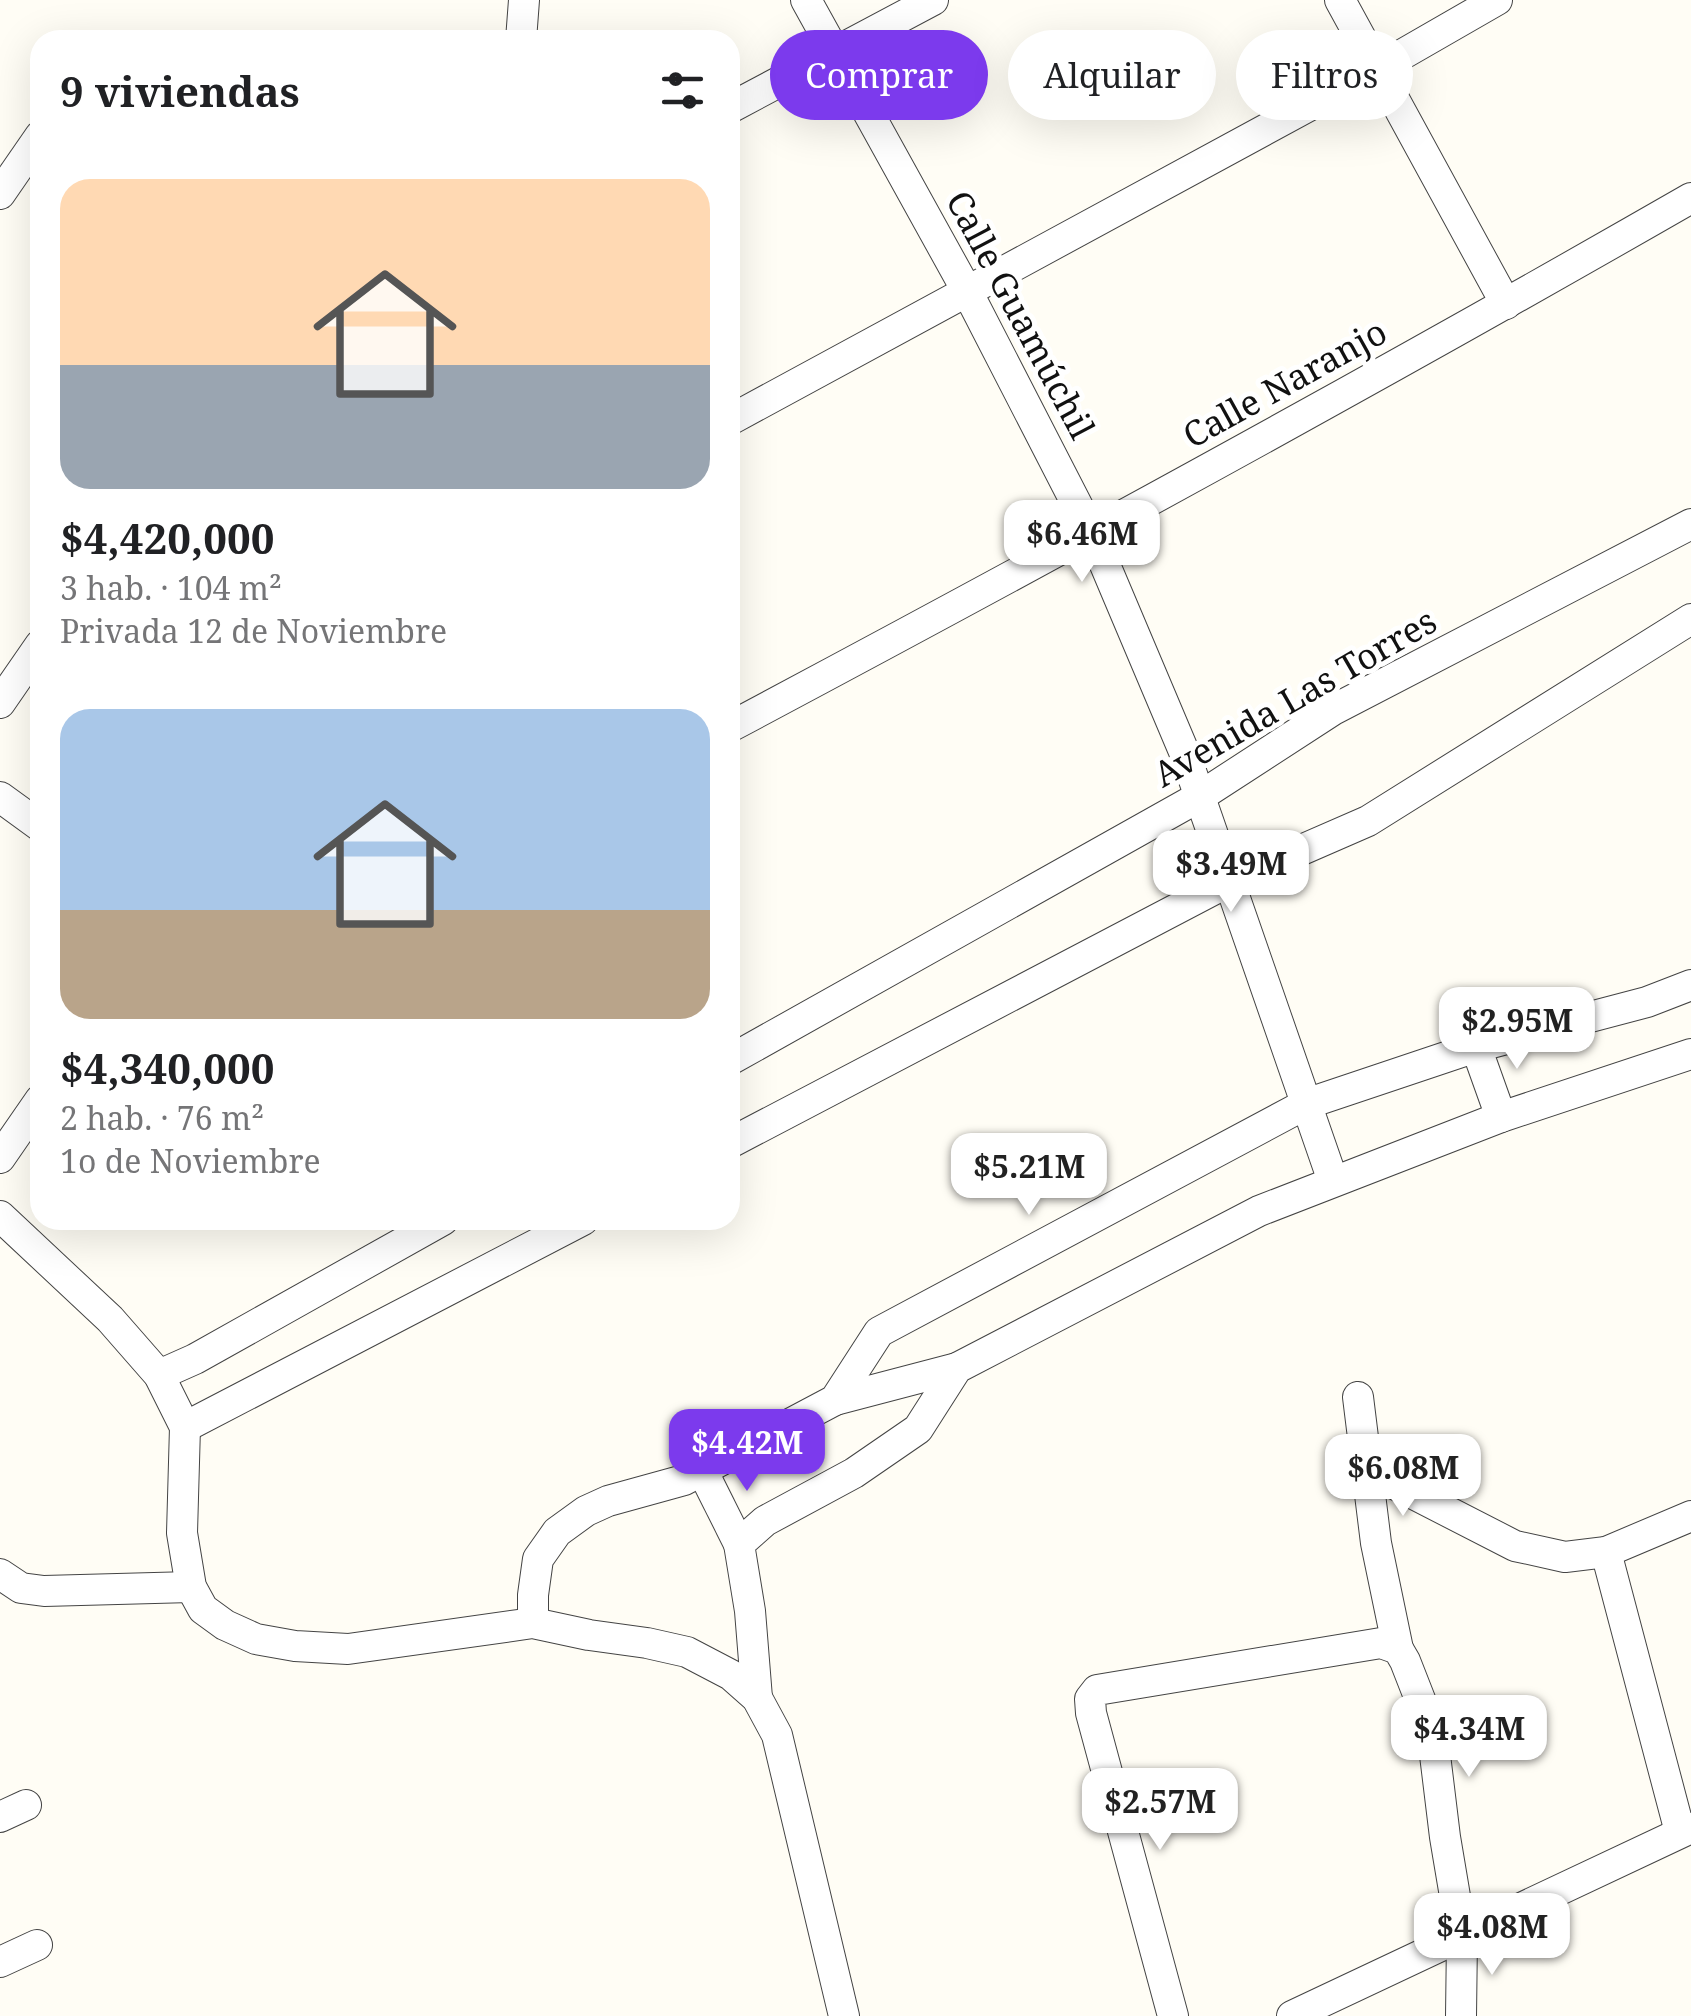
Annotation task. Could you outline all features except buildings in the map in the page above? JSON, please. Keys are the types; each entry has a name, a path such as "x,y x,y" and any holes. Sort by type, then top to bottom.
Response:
{"street":[{"path":"522,30 524,0"},
{"name":"Calle Guamúchil","path":"806,0 823,30"},
{"path":"876,30 933,0"},
{"path":"1340,0 1356,30"},
{"path":"1413,47 1496,0"},
{"path":"740,103 770,87"},
{"name":"Calle Guamúchil","path":"873,120 967,291 1092,534 1158,687 1333,1180"},
{"path":"740,415 1281,120"},
{"path":"1405,120 1506,304"},
{"path":"0,194 30,150"},
{"name":"Calle Naranjo","path":"740,722 1092,534 1691,198"},
{"name":"Avenida Las Torres","path":"740,1054 1199,797 1333,710 1691,524"},
{"path":"740,1138 1228,882 1368,821 1691,618"},
{"path":"0,702 30,658"},
{"path":"0,797 30,819"},
{"path":"835,1400 879,1332 1306,1104 1476,1047 1647,1002 1691,984"},
{"path":"1476,1047 1500,1117"},
{"path":"533,1623 538,1559 557,1532 586,1511 684,1480 835,1400 957,1368 1259,1211 1333,1180 1500,1117 1691,1054"},
{"path":"0,1158 30,1114"},
{"path":"0,1216 110,1319 159,1375 185,1427 182,1533 190,1587 204,1609 225,1625 256,1638 295,1646 348,1648 533,1623 687,1652 730,1675 757,1698 777,1735 844,2016"},
{"path":"159,1375 195,1359 425,1230"},
{"path":"185,1427 564,1230"},
{"path":"739,1544 765,1522 854,1474 918,1429 957,1368"},
{"path":"1358,1397 1376,1543 1398,1649 1406,1661 1435,1755 1462,1938 1461,2016"},
{"path":"702,1470 739,1544 750,1611 757,1698"},
{"path":"1367,1470 1516,1546 1565,1557 1606,1552 1691,1516"},
{"path":"1292,2016 1686,1830 1606,1552"},
{"path":"0,1574 21,1588 44,1591 190,1587"},
{"path":"1173,2016 1090,1699 1097,1690 1362,1646 1381,1643 1398,1649"},
{"path":"0,1962 37,1944"}]}
